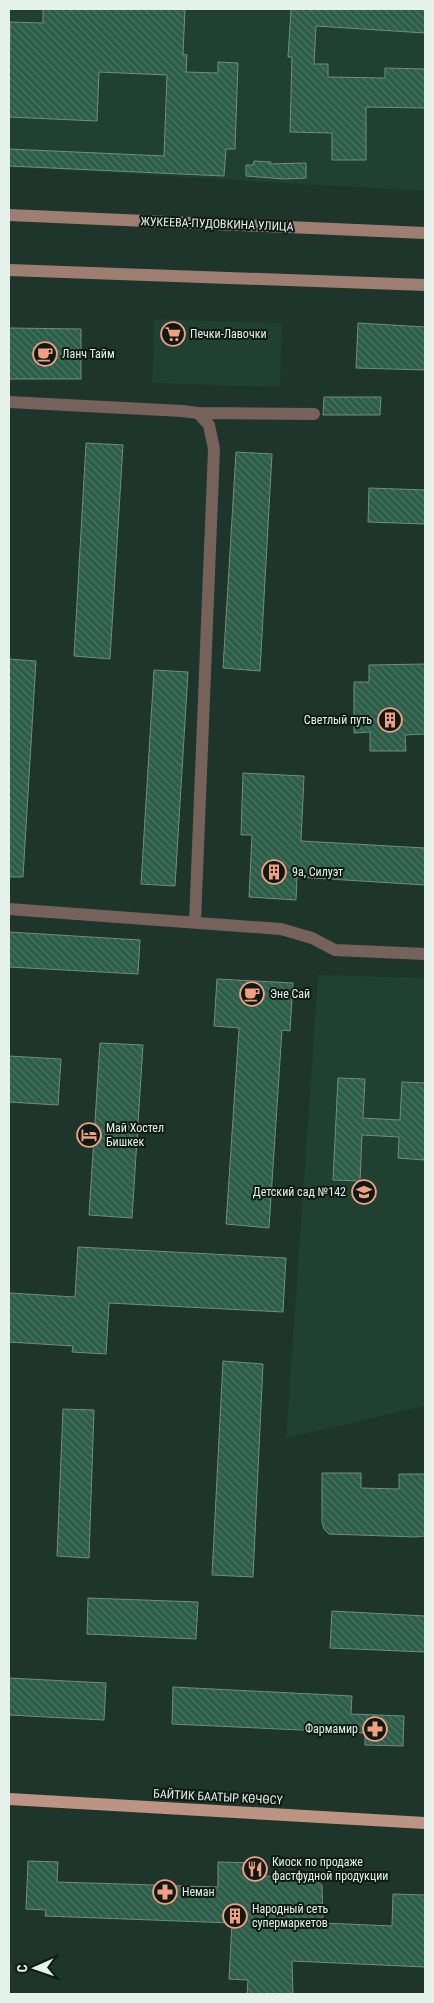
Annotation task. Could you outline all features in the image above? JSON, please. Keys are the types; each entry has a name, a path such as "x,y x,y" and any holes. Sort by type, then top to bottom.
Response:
{"main road":[{"name":"ЖУКЕЕВА-ПУДОВКИНА УЛИЦА","path":"9,215 425,233"},
{"path":"9,270 425,285"},
{"name":"БАЙТИК БААТЫР КӨЧӨСҮ","path":"9,1799 425,1823"}],"street":[{"path":"9,402 198,413 314,414"},
{"path":"195,922 214,449 209,425 198,413"},
{"path":"9,909 195,922 295,932 335,950 425,954"}],"shaded area":[{"path":"9,9 425,9 425,191 9,167"},
{"path":"154,319 282,323 280,387 152,383"},
{"name":"Детский сад №142","path":"318,975 425,978 425,1406 286,1438"}],"building":[{"path":"43,9 185,9 183,54 187,55 186,72 218,73 218,62 238,63 235,149 226,149 224,176 9,166 9,149 164,156 167,75 99,72 97,121 9,117 10,22 43,23"},
{"path":"291,9 425,9 425,33 316,26 314,64 328,64 328,77 385,78 385,68 425,69 425,108 366,107 366,160 332,160 332,133 290,132 292,57 288,57"},
{"path":"254,161 271,162 270,164 306,163 306,178 285,179 246,176 246,165 253,165"},
{"path":"358,323 425,327 425,370 356,368"},
{"name":"Ланч Тайм","path":"9,328 81,329 81,379 9,379"},
{"path":"324,397 381,397 380,415 323,415"},
{"path":"86,443 123,445 110,659 74,656"},
{"path":"236,452 272,454 260,671 223,668"},
{"path":"369,488 425,490 425,524 368,522"},
{"path":"9,659 36,661 23,877 9,877"},
{"name":"Светлый путь","path":"425,664 425,734 405,735 406,751 370,751 370,732 354,733 354,682 369,682 369,665"},
{"path":"154,670 188,672 175,886 141,884"},
{"path":"243,773 304,776 301,841 425,848 425,885 297,877 296,900 249,897 252,835 241,835"},
{"path":"9,932 140,940 138,974 9,967"},
{"path":"217,979 293,983 290,1031 282,1030 269,1228 226,1224 239,1028 214,1026"},
{"path":"100,1043 143,1045 132,1218 89,1215"},
{"path":"9,1056 61,1059 58,1105 9,1102"},
{"path":"338,1078 365,1079 363,1118 400,1120 402,1082 425,1083 425,1160 398,1158 399,1137 362,1135 360,1181 333,1180"},
{"path":"78,1247 286,1258 283,1312 109,1303 106,1354 72,1352 73,1346 9,1342 9,1293 75,1297"},
{"path":"223,1361 263,1364 253,1577 212,1575"},
{"path":"63,1409 94,1410 89,1558 57,1556"},
{"path":"322,1473 361,1473 361,1488 399,1489 399,1474 425,1474 425,1536 329,1534 324,1529 322,1522"},
{"path":"88,1598 198,1602 196,1639 87,1634"},
{"path":"332,1611 425,1616 425,1652 330,1648"},
{"path":"9,1678 106,1683 104,1720 9,1715"},
{"path":"173,1687 352,1696 351,1714 404,1716 403,1746 365,1745 365,1733 172,1724"},
{"path":"28,1861 58,1862 57,1882 218,1887 218,1862 262,1863 262,1876 312,1878 322,1885 323,1923 392,1926 393,1894 425,1895 425,1967 292,1961 293,1994 247,1994 248,1980 229,1979 232,1923 45,1916 46,1910 26,1909"}],"place":[{"name":"Печки-Лавочки","path":"173,334"},
{"name":"Ланч Тайм","path":"45,354"},
{"name":"Светлый путь","path":"390,720"},
{"name":"9а, Силуэт","path":"274,872"},
{"name":"Эне Сай","path":"252,994"},
{"name":"Май Хостел Бишкек","path":"89,1135"},
{"name":"Детский сад №142","path":"364,1192"},
{"name":"Фармамир","path":"375,1729"},
{"name":"Киоск по продаже фастфудной продукции","path":"255,1869"},
{"name":"Неман","path":"165,1892"},
{"name":"Народный сеть супермаркетов","path":"235,1916"}]}
